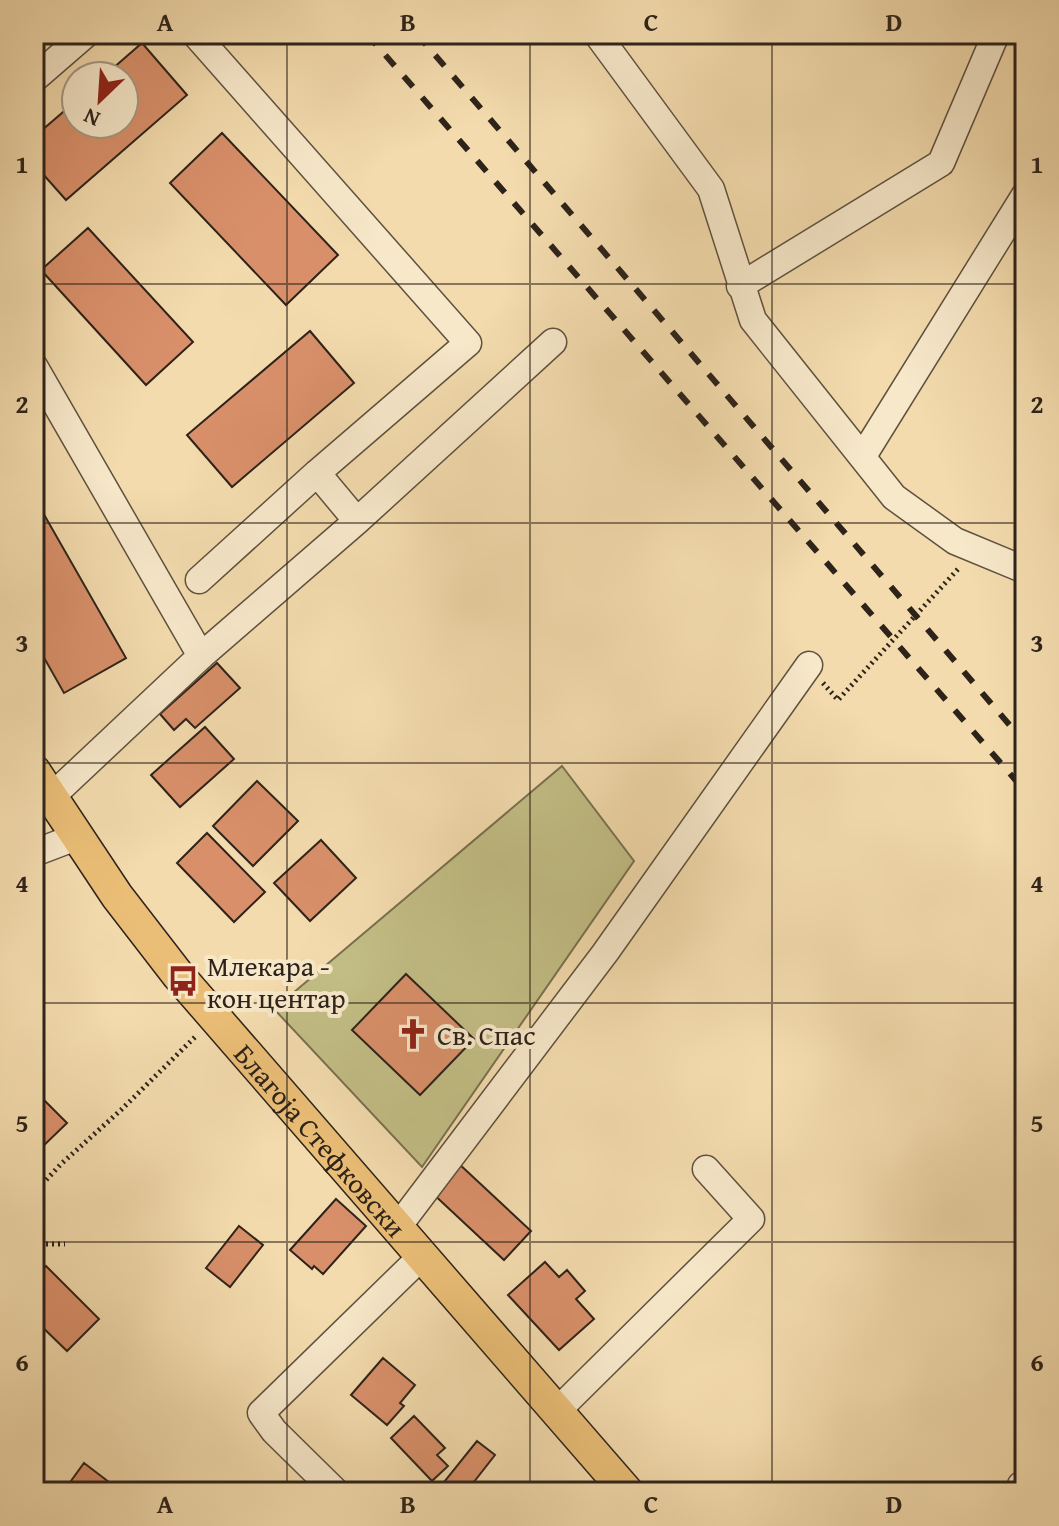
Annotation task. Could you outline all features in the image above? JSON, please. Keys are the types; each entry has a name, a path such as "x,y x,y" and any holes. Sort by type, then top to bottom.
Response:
{"main road":[{"name":"Благоја Стефковски","path":"42,785 133,919 215,1020 627,1492"}],"street":[{"path":"34,79 86,34"},
{"path":"195,34 468,343 199,580"},
{"path":"597,34 711,189 753,320 894,497 955,541 1025,570"},
{"path":"740,286 941,163 996,34"},
{"path":"863,456 1025,195"},
{"path":"42,785 201,656 357,521 553,342"},
{"path":"34,366 201,656"},
{"path":"317,473 357,521"},
{"path":"397,1228 605,953 809,665"},
{"path":"34,853 76,837"},
{"path":"556,1412 751,1219 706,1169"},
{"path":"336,1492 274,1431 261,1413 421,1257"}],"path":[{"path":"809,665 838,700 975,549"},
{"path":"34,1193 165,1064 215,1020"},
{"path":"34,1244 65,1244"}],"shaded area":[{"path":"562,766 634,861 422,1167 274,1009"}],"building":[{"path":"142,43 187,95 140,136 140,60 122,60"},
{"path":"60,115 60,140 135,140 66,200 34,164 34,137"},
{"path":"222,133 338,255 286,305 170,183"},
{"path":"88,228 193,342 146,385 41,270"},
{"path":"310,331 354,383 232,487 187,435"},
{"path":"34,497 126,658 64,693 34,640"},
{"path":"217,663 240,688 195,728 186,719 174,730 160,714"},
{"path":"205,727 234,759 180,807 151,775"},
{"path":"257,781 298,821 253,866 213,826"},
{"path":"207,833 265,892 234,922 177,863"},
{"path":"321,840 356,878 310,921 274,883"},
{"name":"Св. Спас","path":"406,974 474,1039 420,1095 352,1030"},
{"path":"39,1095 67,1123 34,1155 34,1100"},
{"path":"457,1162 531,1231 504,1260 430,1191"},
{"path":"336,1199 366,1226 323,1274 314,1266 312,1269 290,1250"},
{"path":"239,1226 263,1245 230,1287 206,1268"},
{"path":"545,1262 559,1277 567,1270 585,1291 576,1299 594,1319 559,1350 508,1295"},
{"path":"46,1266 99,1319 67,1351 34,1319 34,1278"},
{"path":"383,1358 415,1385 400,1403 404,1406 387,1425 351,1395"},
{"path":"414,1416 445,1448 437,1455 448,1466 432,1481 391,1438"},
{"path":"477,1441 495,1455 466,1492 446,1492 440,1487"},
{"path":"84,1463 122,1492 63,1492"}],"railway":[{"path":"367,34 1025,791"},
{"path":"417,34 1025,743"}],"place":[{"name":"Млекара - кон центар","path":"183,981"},
{"name":"Св. Спас","path":"413,1034"}]}
